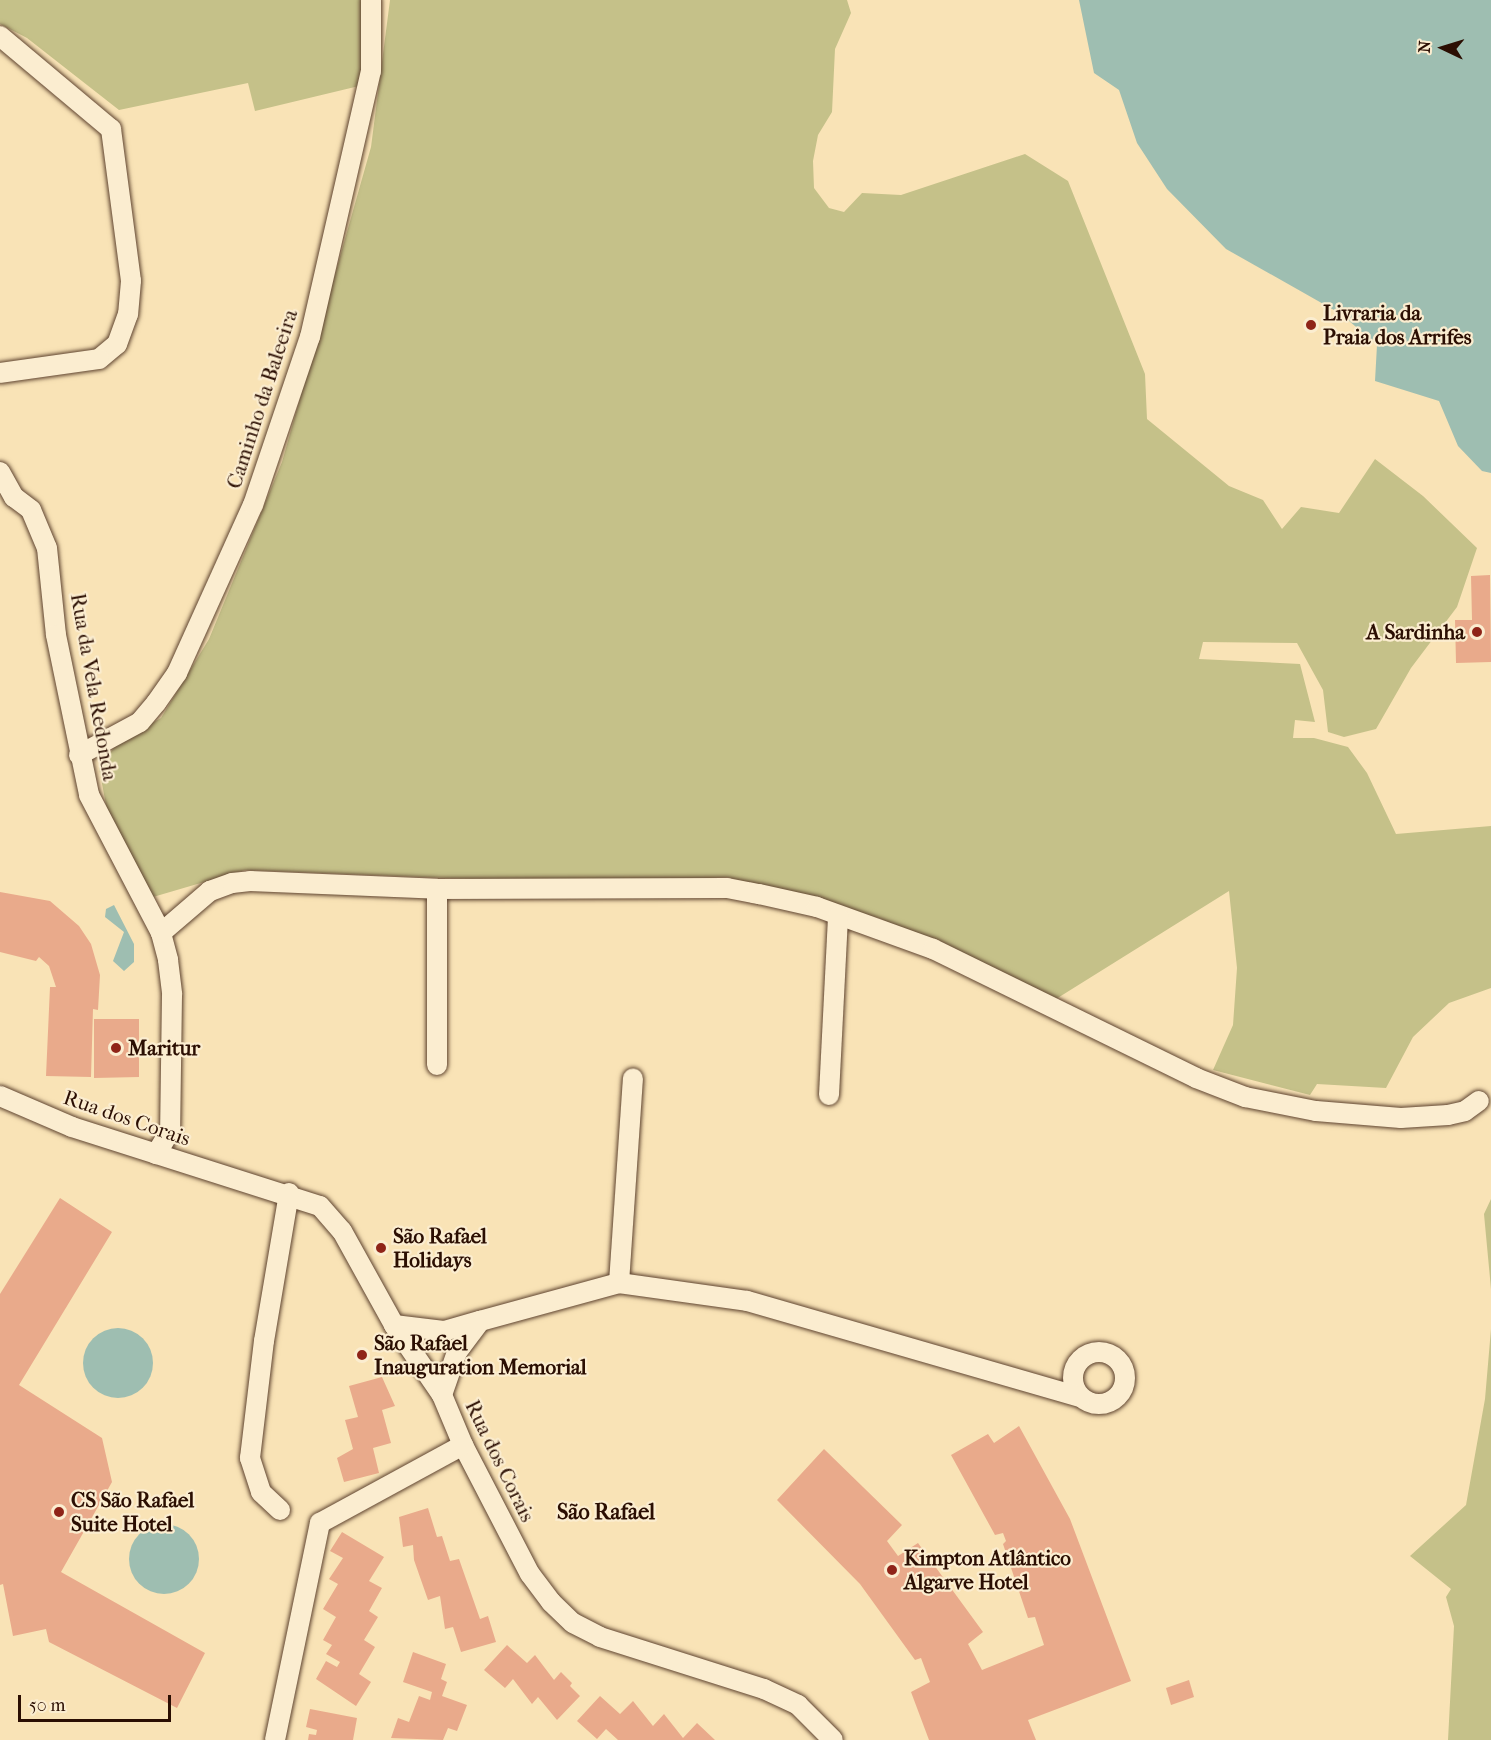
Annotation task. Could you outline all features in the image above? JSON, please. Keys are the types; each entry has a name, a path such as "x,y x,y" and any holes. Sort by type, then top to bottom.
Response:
{"street":[{"name":"Caminho da Baleeira","path":"79,755 140,722 156,704 177,673 253,505 310,337 371,71 371,0"},
{"path":"0,36 111,129 131,281 128,314 117,344 99,359 0,373"},
{"name":"Rua da Vela Redonda","path":"0,472 7,496 31,510 47,548 57,635 79,755 89,795 161,933 172,995 170,1131 156,1154"},
{"path":"161,933 210,891 232,883 250,881 437,889 727,888 817,907 933,949 1196,1078 1245,1097 1316,1111 1401,1118 1448,1115 1465,1111 1479,1101"},
{"path":"437,889 437,1065"},
{"path":"829,1095 838,916"},
{"path":"619,1283 633,1078"},
{"name":"Rua dos Corais","path":"0,1096 72,1127 289,1193 320,1206 333,1218 394,1325 442,1395 463,1445 530,1574 573,1623 600,1637 764,1689 798,1705 833,1740"},
{"path":"280,1510 261,1492 250,1458 264,1341 289,1193"},
{"path":"394,1325 444,1330 619,1283 747,1301 1080,1397"},
{"path":"442,1395 457,1352 480,1321"},
{"path":"275,1740 320,1523 463,1445"}],"shaded area":[{"path":"0,0 363,0 366,37 359,86 255,111 248,83 119,110 27,38 0,24"},
{"path":"390,0 847,0 851,13 835,49 832,112 818,135 813,161 814,188 829,208 844,212 862,193 901,195 1025,154 1068,181 1145,374 1147,419 1229,486 1263,500 1282,529 1301,507 1339,513 1375,459 1423,496 1477,548 1457,607 1411,668 1376,729 1344,737 1328,732 1323,690 1297,643 1203,642 1199,659 1300,664 1315,722 1295,720 1293,738 1314,738 1348,747 1367,773 1396,834 1491,826 1491,988 1449,1003 1413,1037 1386,1088 1317,1084 1310,1095 1213,1070 1233,1025 1237,968 1229,891 1056,999 879,918 727,877 601,884 245,870 153,897 107,810 99,768 118,742 161,718 209,639 282,462 371,147"},
{"path":"1079,0 1491,0 1491,473 1482,471 1458,446 1439,401 1375,381 1377,345 1341,314 1226,249 1167,189 1137,143 1119,90 1094,73"},
{"path":"114,905 134,944 134,962 124,971 113,961 124,932 105,917 106,909"},
{"path":"1491,1199 1491,1289 1484,1214"},
{"path":"118,1328 131,1331 143,1338 150,1350 153,1363 150,1376 143,1388 131,1395 118,1398 105,1395 93,1388 86,1376 83,1363 86,1350 93,1338 105,1331"},
{"path":"1491,1329 1491,1740 1448,1740 1454,1626 1446,1597 1451,1589 1410,1556 1466,1505 1485,1399"},
{"path":"164,1524 177,1527 189,1534 196,1546 199,1559 196,1572 189,1584 177,1591 164,1594 151,1591 139,1584 132,1572 129,1559 132,1546 139,1534 151,1527"}],"building":[{"path":"1490,575 1491,662 1456,663 1455,620 1472,620 1471,576"},
{"path":"0,892 50,901 79,926 91,944 100,975 98,1010 93,1009 91,1077 46,1076 50,987 56,987 49,966 39,957 36,961 0,952"},
{"name":"Maritur","path":"94,1019 139,1019 139,1077 94,1078"},
{"path":"60,1198 112,1232 19,1385 102,1438 112,1482 61,1572 205,1653 177,1708 49,1642 46,1629 13,1636 3,1584 0,1585 0,1294"},
{"path":"382,1377 395,1406 382,1410 391,1443 373,1448 379,1473 344,1482 337,1458 353,1449 345,1420 358,1417 349,1386"},
{"name":"Kimpton Atlântico Algarve Hotel","path":"1019,1426 1070,1519 1131,1681 1028,1720 1036,1740 929,1740 911,1692 930,1682 921,1658 915,1660 860,1584 777,1500 824,1449 902,1525 887,1541 898,1556 918,1543 983,1632 968,1644 982,1670 1044,1645 1035,1617 1028,1618 1003,1544 1006,1541 1003,1533 995,1535 951,1455 988,1434 994,1443"},
{"path":"428,1508 437,1537 442,1536 450,1561 459,1559 480,1619 488,1616 496,1642 461,1652 453,1627 445,1629 440,1596 428,1600 414,1560 413,1545 403,1547 399,1517"},
{"path":"342,1532 384,1557 369,1581 382,1588 369,1611 378,1617 364,1640 375,1647 359,1674 371,1682 356,1706 316,1679 326,1661 337,1667 340,1662 326,1654 332,1645 323,1640 336,1617 323,1609 338,1584 329,1579 343,1558 330,1551"},
{"path":"507,1645 527,1663 535,1655 554,1680 561,1672 572,1683 570,1686 580,1696 557,1720 538,1697 532,1704 513,1679 505,1688 484,1670"},
{"path":"413,1652 446,1664 441,1679 447,1682 442,1696 467,1705 457,1731 448,1728 443,1740 391,1738 398,1718 409,1722 419,1696 430,1700 432,1692 403,1682"},
{"path":"1189,1680 1194,1697 1171,1705 1166,1688"},
{"path":"600,1696 620,1714 633,1701 653,1726 664,1714 683,1738 697,1723 715,1740 618,1740 606,1729 597,1739 577,1721"},
{"path":"310,1709 357,1718 353,1740 308,1740 309,1734 316,1735 317,1730 306,1727"}],"place":[{"name":"Livraria da Praia dos Arrifes","path":"1311,325"},
{"name":"A Sardinha","path":"1477,632"},
{"name":"Maritur","path":"116,1048"},
{"name":"São Rafael Holidays","path":"381,1248"},
{"name":"São Rafael Inauguration Memorial","path":"362,1355"},
{"name":"CS São Rafael Suite Hotel","path":"59,1512"},
{"name":"Kimpton Atlântico Algarve Hotel","path":"892,1570"}],"district":[{"name":"São Rafael","path":"606,1513"}]}
